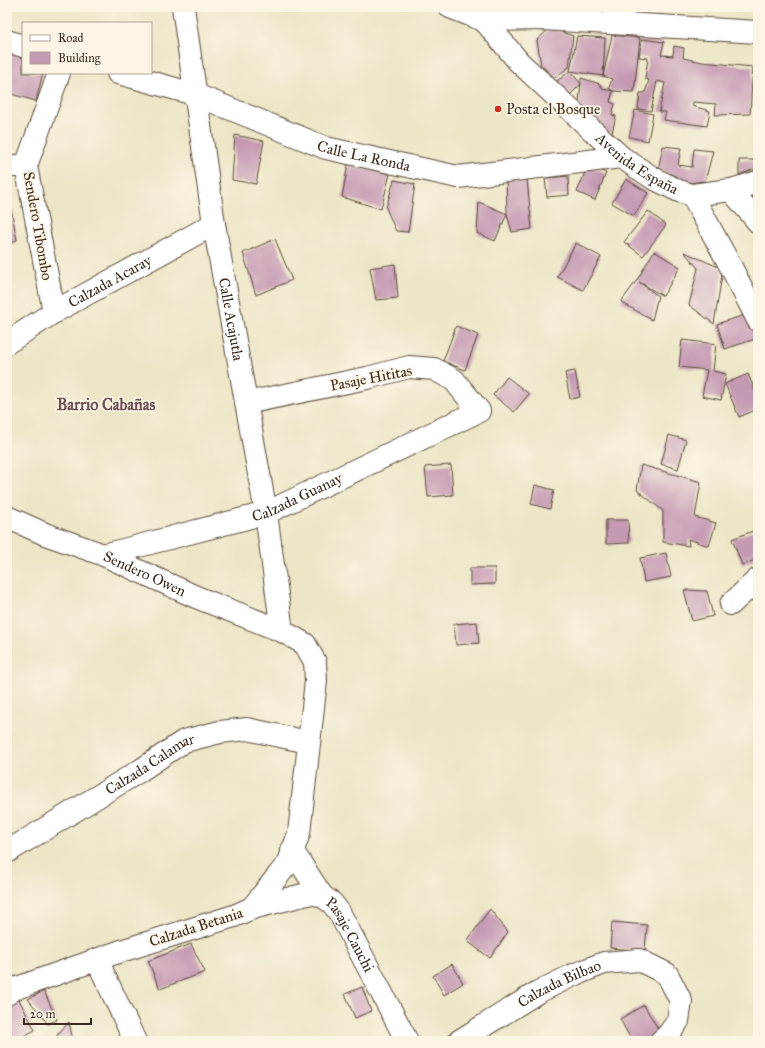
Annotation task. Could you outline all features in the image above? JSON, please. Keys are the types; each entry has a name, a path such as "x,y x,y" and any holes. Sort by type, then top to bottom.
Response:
{"street":[{"name":"Calle Acajutla","path":"183,7 194,94 214,224 266,513 282,631"},
{"path":"450,7 478,13 543,13 758,32"},
{"name":"Avenida España","path":"478,13 519,62 621,157 653,178 679,191 692,195 731,190 758,182"},
{"path":"7,41 22,46"},
{"name":"Sendero Tibombo","path":"54,312 17,166 59,74"},
{"name":"Calle La Ronda","path":"122,74 194,94 326,148 458,176 621,157"},
{"path":"731,190 758,222"},
{"path":"692,195 758,320"},
{"name":"Calzada Acaray","path":"7,343 54,312 214,224"},
{"name":"Pasaje Hititas","path":"246,403 367,378 409,367 434,369 454,380 479,411"},
{"name":"Calzada Guanay","path":"104,555 266,513 479,411"},
{"name":"Sendero Owen","path":"7,517 45,534 104,555 196,597 282,631"},
{"path":"731,604 758,579"},
{"name":"Calzada Betania","path":"7,994 14,989 97,960 234,916 252,908 289,862 299,833 316,681 315,662 305,644 282,631"},
{"name":"Calzada Calamar","path":"8,850 141,770 184,741 220,732 247,729 308,742"},
{"path":"292,850 322,896"},
{"name":"Pasaje Cauchi","path":"252,908 311,893 322,896 332,903 339,912 407,1041"},
{"path":"97,960 135,1041"},
{"name":"Calzada Bilbao","path":"459,1041 538,992 571,976 604,963 639,960 667,974 681,1001 678,1021 668,1035 661,1041"}],"building":[{"path":"550,28 573,36 569,67 555,78 541,65 537,40"},
{"path":"612,35 640,38 634,92 613,91 609,88 612,79 603,76"},
{"path":"577,36 605,38 603,76 570,71"},
{"path":"642,39 664,42 661,55 673,56 674,46 684,48 683,58 702,62 753,67 750,114 715,115 716,104 693,102 692,106 710,111 707,126 664,120 666,112 659,112 665,83 657,81 651,111 638,109 640,93 645,93 649,80 645,79 648,58 639,57"},
{"path":"7,50 22,54 22,74 43,74 36,101 7,93"},
{"path":"570,71 581,84 569,96 556,82"},
{"path":"581,78 600,84 603,89 613,91 610,102 615,104 612,115 616,116 612,133 593,128 597,113 578,111"},
{"path":"635,110 653,114 648,141 629,137"},
{"path":"235,135 264,141 256,184 232,180"},
{"path":"663,146 681,148 678,165 692,167 694,149 713,151 705,181 689,183 681,182 675,176 658,170"},
{"path":"739,160 756,160 757,168 739,175"},
{"path":"348,164 390,174 381,209 342,197"},
{"path":"588,165 606,173 595,200 577,192"},
{"path":"526,170 532,229 512,232 507,214 506,172"},
{"path":"568,176 569,195 547,197 545,178"},
{"path":"626,179 648,193 634,216 612,203"},
{"path":"394,180 415,184 408,232 396,231 386,208"},
{"path":"7,188 17,240 7,246"},
{"path":"479,202 507,214 495,241 477,233"},
{"path":"648,211 666,225 643,256 624,242"},
{"path":"275,239 292,280 256,295 243,253"},
{"path":"576,243 601,257 583,290 557,277"},
{"path":"654,251 680,267 663,296 639,282 658,296 652,320 621,302 637,280"},
{"path":"684,252 723,269 714,324 689,305 698,268"},
{"path":"395,264 398,298 376,300 370,268"},
{"path":"751,313 758,338 725,349 717,324"},
{"path":"456,326 478,335 465,370 443,361"},
{"path":"682,340 716,344 713,371 726,374 721,400 702,396 707,370 679,367"},
{"path":"575,371 580,397 570,399 565,373"},
{"path":"748,374 758,398 758,409 739,417 725,384"},
{"path":"507,377 529,394 514,412 493,395"},
{"path":"669,435 686,440 678,469 661,464"},
{"path":"451,465 453,495 428,497 425,467"},
{"path":"641,465 701,482 695,517 716,523 709,546 688,539 689,546 663,542 663,511 637,490"},
{"path":"535,485 554,490 550,509 531,504"},
{"path":"606,520 628,520 629,543 606,544"},
{"path":"758,529 758,559 742,565 732,539"},
{"path":"666,553 671,577 644,582 640,558"},
{"path":"470,568 495,568 495,584 470,585"},
{"path":"684,590 707,591 713,616 692,621"},
{"path":"477,622 479,643 456,645 454,624"},
{"path":"490,909 508,932 490,958 467,941"},
{"path":"612,922 647,925 645,951 610,948"},
{"path":"191,944 205,972 160,989 148,961"},
{"path":"452,964 463,983 444,995 433,976"},
{"path":"362,987 371,1011 355,1018 345,994"},
{"path":"44,991 57,1020 48,1024 28,999"},
{"path":"17,996 35,1030 14,1041 11,1041 7,1033 7,1006"},
{"path":"644,1005 660,1032 645,1041 632,1041 620,1019"},
{"path":"69,1022 73,1041 58,1041 57,1035"},
{"path":"89,1036 92,1041 80,1041"}],"place":[{"name":"Posta el Bosque","path":"498,109"}],"district":[{"name":"Barrio Cabañas","path":"106,404"}]}
